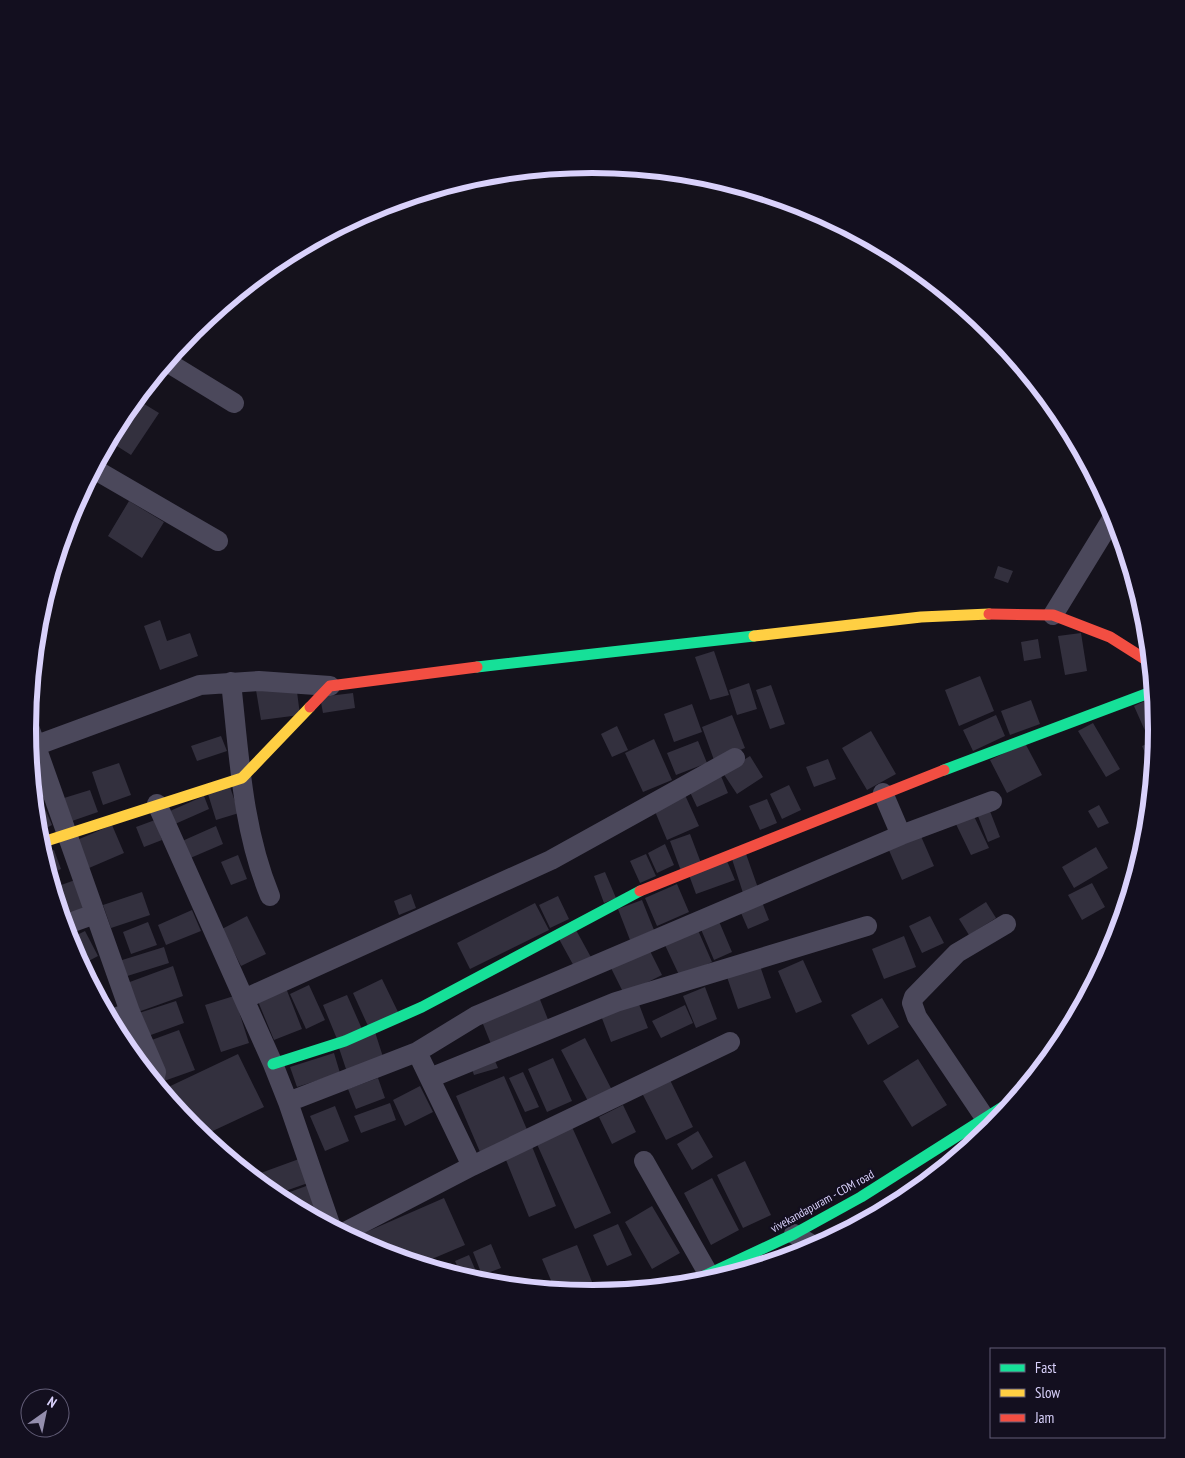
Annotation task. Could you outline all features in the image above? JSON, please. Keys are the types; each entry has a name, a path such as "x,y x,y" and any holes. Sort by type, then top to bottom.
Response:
{"street":[{"path":"172,365 234,403"},
{"path":"100,472 218,541"},
{"path":"1054,614 1109,524"},
{"path":"36,745 200,685 259,681 330,686 448,670 921,617 1017,612 1054,614 1110,637 1144,659"},
{"path":"231,682 247,819 257,866 270,896"},
{"path":"48,840 242,778 330,686"},
{"path":"273,1064 344,1041 422,1007 635,893 884,793 1148,693"},
{"path":"244,999 551,860 735,758"},
{"path":"37,759 67,834 130,1012 156,1074"},
{"path":"884,793 901,835"},
{"path":"288,1102 417,1052 476,1016 901,835 992,801"},
{"path":"157,804 273,1064 328,1218"},
{"path":"71,922 94,914"},
{"path":"985,1118 913,1011 912,1003 914,997 957,953 1006,924"},
{"path":"430,1078 616,1002 867,926"},
{"path":"117,1017 130,1012"},
{"path":"350,1230 472,1166 730,1042"},
{"path":"417,1052 472,1166"},
{"name":"vivekandapuram - CDM road","path":"714,1272 794,1234 861,1197 997,1110"},
{"path":"644,1161 708,1273"},
{"path":"794,1234 807,1242"}],"building":[{"path":"142,403 159,413 131,455 115,445"},
{"path":"129,501 164,522 142,558 108,536"},
{"path":"998,566 1013,571 1008,583 994,578"},
{"path":"160,620 167,641 190,633 198,656 160,670 144,626"},
{"path":"1081,633 1087,671 1065,675 1058,636"},
{"path":"1038,639 1041,658 1024,661 1021,642"},
{"path":"714,651 729,695 710,700 695,657"},
{"path":"980,676 994,711 959,726 945,690"},
{"path":"749,683 757,709 737,715 729,690"},
{"path":"296,684 300,715 261,720 256,690"},
{"path":"771,685 785,724 770,729 756,690"},
{"path":"353,693 355,708 323,713 320,697"},
{"path":"1148,699 1149,732 1146,733 1134,706"},
{"path":"1031,700 1040,724 1010,735 1001,711"},
{"path":"692,704 702,732 674,742 664,714"},
{"path":"732,715 745,748 714,760 702,727"},
{"path":"996,715 1005,736 973,751 963,730"},
{"path":"1093,723 1120,769 1106,777 1078,731"},
{"path":"617,726 628,750 612,757 601,734"},
{"path":"871,731 896,774 867,790 842,748"},
{"path":"221,736 227,751 197,761 191,746"},
{"path":"654,739 672,780 643,792 625,753"},
{"path":"698,741 707,763 676,775 667,753"},
{"path":"1025,743 1042,775 1007,793 990,760"},
{"path":"1149,743 1148,760 1142,746"},
{"path":"750,756 763,777 737,794 723,773"},
{"path":"828,759 836,779 814,787 806,767"},
{"path":"119,763 131,795 103,805 92,772"},
{"path":"721,776 728,793 697,807 689,790"},
{"path":"789,785 801,810 782,819 770,794"},
{"path":"230,787 239,813 216,820 208,794"},
{"path":"90,790 98,812 72,821 64,798"},
{"path":"685,795 699,826 667,840 654,809"},
{"path":"204,796 209,809 175,824 170,811"},
{"path":"41,798 52,825 45,828"},
{"path":"767,799 777,823 760,830 749,806"},
{"path":"1099,805 1109,823 1098,828 1088,811"},
{"path":"988,806 1000,837 988,842 976,811"},
{"path":"972,812 989,848 971,855 954,820"},
{"path":"155,820 162,840 144,847 136,827"},
{"path":"112,825 124,853 89,868 77,840"},
{"path":"216,826 223,844 188,859 180,842"},
{"path":"690,834 701,863 681,871 670,841"},
{"path":"920,834 934,866 902,880 888,848"},
{"path":"665,844 674,865 657,873 648,853"},
{"path":"1096,847 1108,868 1074,888 1062,867"},
{"path":"54,850 61,869 55,872 50,851"},
{"path":"745,851 758,888 743,893 731,856"},
{"path":"646,854 656,876 640,883 630,861"},
{"path":"238,855 247,879 231,885 221,862"},
{"path":"727,861 735,880 696,894 689,875"},
{"path":"605,872 616,898 604,903 594,876"},
{"path":"75,880 87,913 70,919 59,886"},
{"path":"1092,883 1105,907 1082,920 1068,895"},
{"path":"677,884 689,912 657,926 645,898"},
{"path":"142,892 150,915 111,928 103,905"},
{"path":"411,894 416,908 399,915 394,901"},
{"path":"558,896 569,919 550,928 539,905"},
{"path":"760,897 769,920 748,929 738,906"},
{"path":"642,900 654,930 630,940 618,909"},
{"path":"986,902 996,918 969,935 959,919"},
{"path":"535,903 549,930 470,969 457,943"},
{"path":"192,910 201,931 166,945 158,925"},
{"path":"247,916 266,954 241,966 222,929"},
{"path":"930,916 944,943 922,953 909,926"},
{"path":"718,919 732,952 714,960 700,927"},
{"path":"148,922 157,945 131,954 123,932"},
{"path":"697,928 712,962 680,977 664,943"},
{"path":"576,930 593,961 576,970 559,939"},
{"path":"85,931 98,956 88,961 76,935"},
{"path":"904,936 916,967 884,979 872,949"},
{"path":"164,947 169,963 124,977 119,961"},
{"path":"649,949 662,975 624,994 611,968"},
{"path":"803,960 822,1002 796,1013 778,971"},
{"path":"759,963 771,998 738,1009 726,974"},
{"path":"173,966 183,996 138,1012 127,983"},
{"path":"382,979 398,1012 368,1026 353,993"},
{"path":"309,985 325,1020 306,1029 290,994"},
{"path":"705,987 717,1019 696,1028 683,996"},
{"path":"286,988 302,1029 274,1040 257,999"},
{"path":"347,995 362,1029 337,1039 323,1005"},
{"path":"234,996 249,1043 221,1052 205,1005"},
{"path":"539,997 549,1022 491,1044 481,1019"},
{"path":"882,998 899,1027 868,1045 851,1015"},
{"path":"637,999 648,1028 611,1042 600,1013"},
{"path":"176,1001 184,1023 148,1036 139,1013"},
{"path":"685,1005 693,1023 661,1038 652,1021"},
{"path":"179,1030 195,1070 164,1081 149,1041"},
{"path":"375,1032 384,1060 347,1072 338,1045"},
{"path":"585,1038 614,1094 590,1105 561,1050"},
{"path":"334,1053 340,1073 297,1087 290,1067"},
{"path":"238,1054 264,1107 210,1132 167,1088"},
{"path":"493,1056 498,1068 474,1075 470,1063"},
{"path":"553,1058 572,1101 547,1112 528,1069"},
{"path":"918,1059 947,1105 912,1127 883,1081"},
{"path":"523,1072 539,1107 525,1112 509,1078"},
{"path":"504,1076 528,1132 480,1152 456,1096"},
{"path":"378,1078 385,1098 356,1109 348,1089"},
{"path":"670,1080 693,1127 666,1140 642,1093"},
{"path":"420,1086 433,1112 405,1126 393,1100"},
{"path":"390,1103 396,1120 361,1133 354,1116"},
{"path":"623,1105 636,1132 612,1144 599,1117"},
{"path":"335,1106 349,1141 325,1151 310,1116"},
{"path":"572,1127 611,1213 575,1229 536,1142"},
{"path":"698,1131 713,1157 692,1170 677,1144"},
{"path":"531,1144 556,1206 529,1217 504,1155"},
{"path":"299,1159 308,1183 283,1192 259,1174"},
{"path":"745,1161 771,1215 743,1228 717,1175"},
{"path":"712,1178 739,1230 711,1245 684,1193"},
{"path":"309,1185 317,1206 310,1209 286,1194"},
{"path":"444,1198 465,1245 429,1260 361,1234"},
{"path":"652,1206 680,1253 652,1269 625,1222"},
{"path":"618,1224 632,1255 607,1266 593,1235"},
{"path":"491,1244 501,1268 482,1274 473,1252"},
{"path":"577,1245 593,1285 552,1284 542,1259"},
{"path":"469,1255 477,1273 458,1268 455,1261"}],"traffic: fast":[{"path":"477,667 754,636"},
{"path":"944,770 1148,693"},
{"path":"273,1064 345,1041 422,1007 640,891"},
{"path":"713,1272 794,1234 861,1197 997,1111"}],"traffic: slow":[{"path":"754,636 921,617 989,614"},
{"path":"48,841 242,778 310,707"}],"traffic: jam":[{"path":"989,614 1053,615 1110,637 1144,659"},
{"path":"310,707 330,686 477,667"},
{"path":"640,891 944,770"}]}
